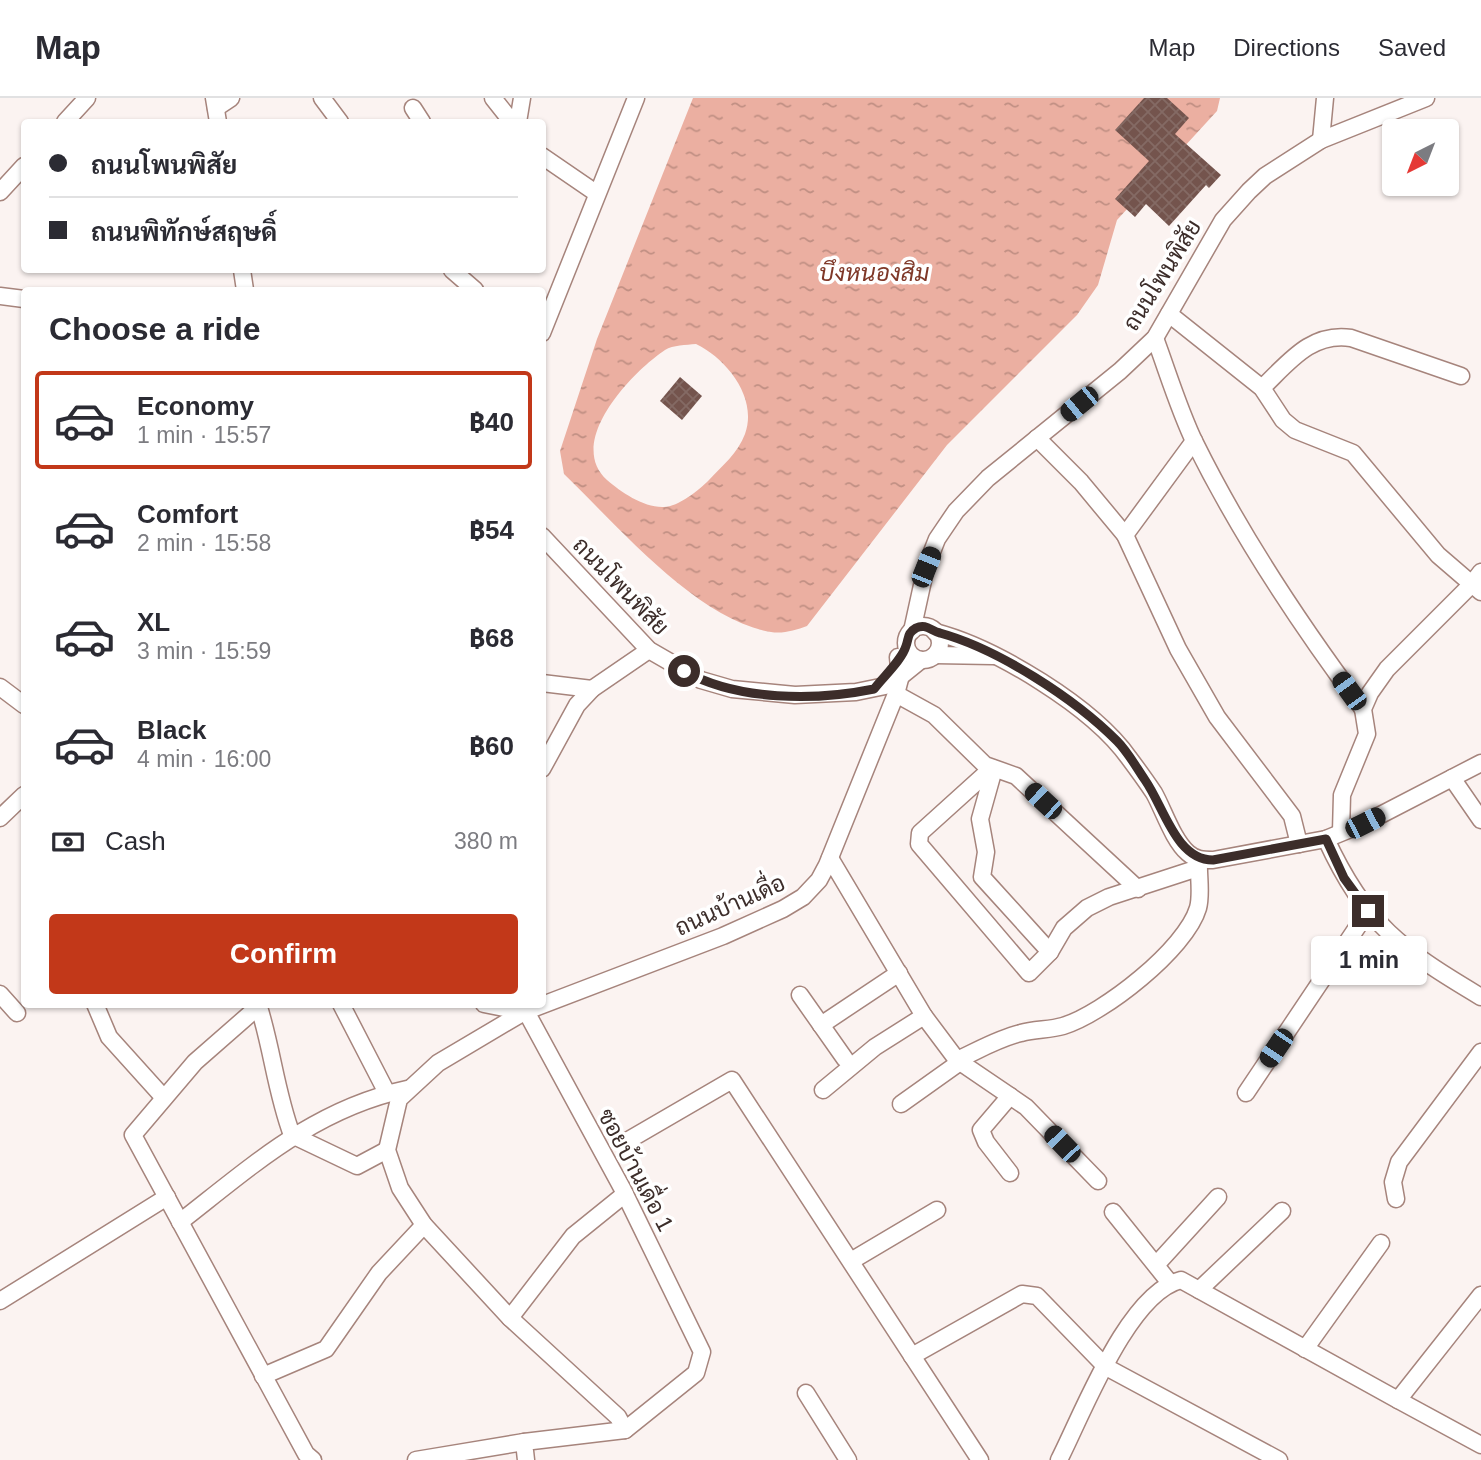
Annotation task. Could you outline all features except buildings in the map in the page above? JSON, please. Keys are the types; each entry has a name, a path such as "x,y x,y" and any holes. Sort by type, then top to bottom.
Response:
{"street":[{"path":"68,119 87,98"},
{"path":"216,109 231,98"},
{"path":"322,98 338,119"},
{"path":"493,98 510,119"},
{"path":"518,119 522,98"},
{"path":"546,323 636,98"},
{"path":"1321,140 1325,98"},
{"name":"ถนนโพนพิสัย","path":"905,645 921,584 937,539 956,511 988,478 1120,371 1155,338 1223,220 1265,176 1321,140 1426,98"},
{"path":"546,159 596,193"},
{"path":"0,192 21,169"},
{"path":"455,273 472,287"},
{"path":"0,296 21,299"},
{"path":"1169,314 1262,388 1283,420 1296,429 1353,453 1438,555 1478,583 1387,669 1363,709"},
{"path":"1262,388 1305,347 1320,338 1335,336 1351,338 1461,376"},
{"path":"1155,338 1194,441 1227,503 1314,642 1363,709 1367,734 1342,795 1334,835 1344,878 1379,926 1426,964 1481,997"},
{"path":"1037,438 1081,482 1125,535 1178,649 1217,718 1292,816 1299,844"},
{"path":"1125,535 1194,441"},
{"name":"ถนนโพนพิสัย","path":"546,540 649,650 701,680 732,689 795,695 874,689 890,685 898,687"},
{"path":"921,584 940,646 898,687 934,715 977,760 1016,776 1138,889"},
{"path":"874,689 922,626 969,641 999,656 1082,711 1118,742 1153,792 1186,852 1198,864 1199,905 1194,920 1170,951 1121,992 1083,1018 1062,1027 1020,1033 958,1061 901,1104"},
{"path":"905,645 912,656 999,656"},
{"name":"ถนนบ้านเดื่อ","path":"546,1000 723,936 803,897 819,880 830,858 898,687 905,645"},
{"path":"546,761 570,715 592,689 649,650"},
{"path":"546,683 592,689"},
{"path":"3,694 21,703"},
{"path":"993,768 920,833 919,844 1029,973 1050,952 1064,928 1087,908 1109,897 1138,889 1198,864 1334,835 1481,764"},
{"path":"993,768 980,819 986,852 982,877 1050,952"},
{"path":"1452,778 1481,820"},
{"path":"0,818 21,798"},
{"path":"830,858 924,1016 958,1061 1026,1107 1098,1181"},
{"path":"1246,1093 1368,911"},
{"path":"821,1025 899,973"},
{"path":"0,994 17,1013"},
{"path":"800,995 845,1059"},
{"path":"97,1008 109,1037 164,1098"},
{"path":"256,1008 195,1062 133,1135 306,1454 313,1460"},
{"path":"260,1008 280,1100 292,1135 357,1166 387,1150"},
{"path":"349,1008 387,1093"},
{"name":"ถนนบ้านเดื่อ","path":"407,1089 438,1063 523,1008"},
{"name":"ซอยบ้านเดื่อ 1","path":"523,1008 625,1194 702,1352 696,1373 625,1430"},
{"path":"823,1090 875,1047 924,1016"},
{"path":"1396,1199 1393,1182 1399,1162 1481,1052"},
{"path":"627,1142 733,1080 980,1460"},
{"path":"180,1222 292,1135 387,1093 407,1089"},
{"path":"407,1089 400,1098 393,1119 387,1150 400,1188 425,1224 510,1318 609,1409 625,1430"},
{"path":"1010,1096 981,1130 985,1142 1010,1172"},
{"path":"510,1318 573,1236 625,1194"},
{"path":"0,1301 167,1197"},
{"path":"1156,1265 1218,1197"},
{"path":"850,1261 937,1210"},
{"path":"1199,1290 1282,1211"},
{"path":"1113,1212 1171,1283"},
{"path":"263,1376 326,1349 379,1273 425,1224"},
{"path":"1306,1349 1381,1243"},
{"path":"1059,1460 1119,1339 1140,1308 1171,1283 1181,1280 1481,1445"},
{"path":"912,1356 1022,1294 1037,1296 1106,1367 1279,1460"},
{"path":"1398,1400 1481,1295"},
{"path":"806,1393 848,1460"},
{"path":"416,1460 524,1442 625,1430"},
{"path":"524,1442 526,1460"}],"water":[{"name":"บึงหนองสิม","path":"693,98 1220,98 1217,111 1117,220 1098,285 1077,315 947,445 807,626 785,632 771,632 743,624 715,609 660,568 564,474 560,451 597,339","holes":["696,344 729,370 743,394 748,420 745,434 729,459 688,497 664,507 641,502 607,480 596,464 594,447 598,428 621,391 651,360 665,350"]}],"route":[{"path":"684,671 701,680 732,689 795,695 856,692 874,689 906,646 908,635 916,628 927,627 935,632 969,641 999,656 1082,711 1118,742 1153,792 1186,852 1199,860 1213,860 1326,839 1344,878 1368,911"}]}
